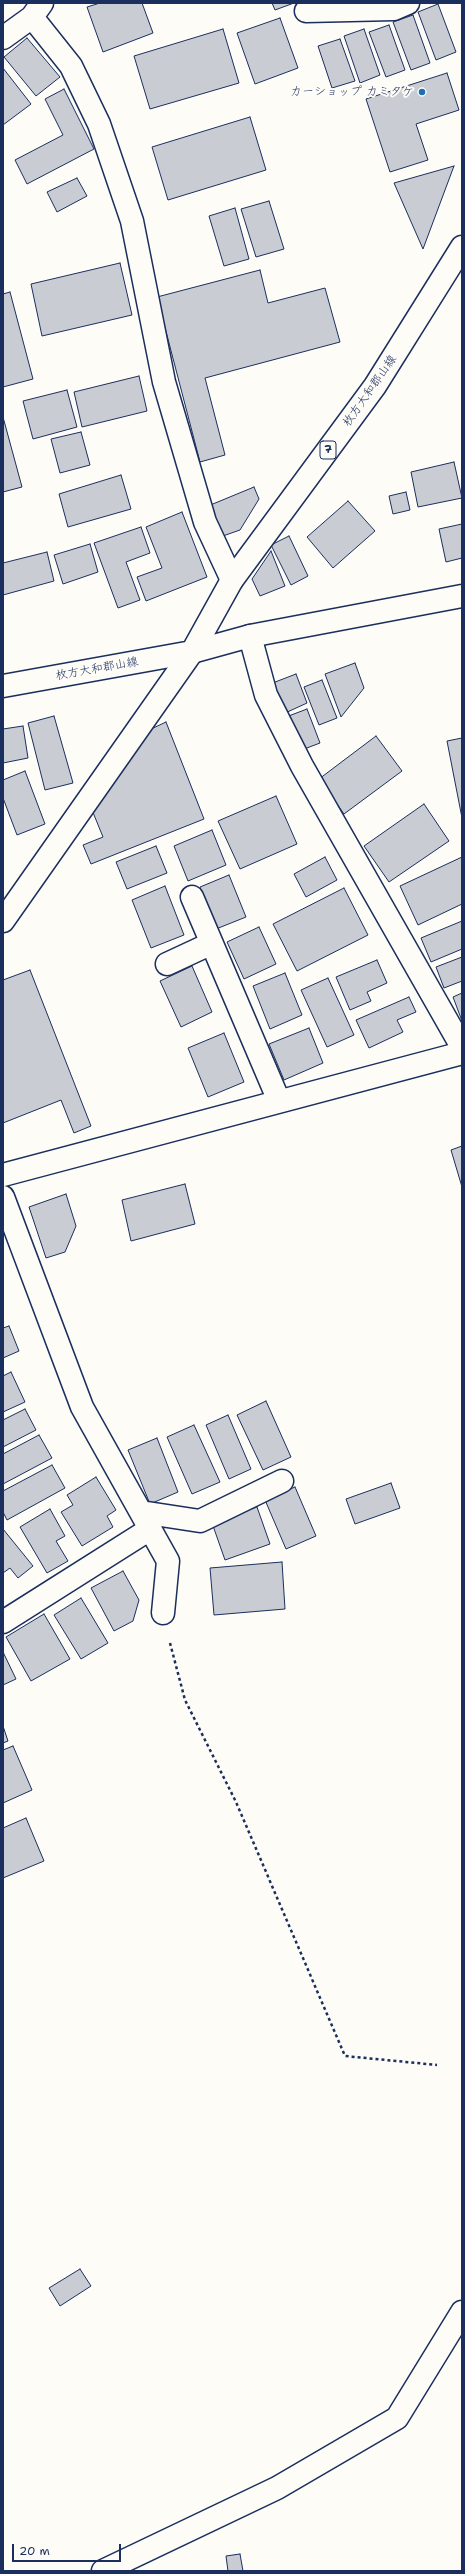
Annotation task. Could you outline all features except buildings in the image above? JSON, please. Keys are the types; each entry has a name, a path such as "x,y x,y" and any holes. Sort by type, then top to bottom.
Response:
{"street":[{"path":"306,11 394,9 408,3"},
{"path":"3,38 37,10 70,66 100,124 132,221 168,396 205,522 232,580"},
{"name":"枚方大和郡山線","path":"192,652 232,580 375,386 462,246"},
{"name":"枚方大和郡山線","path":"3,686 192,652 250,636 462,596"},
{"path":"250,636 266,695 302,766 462,1047"},
{"path":"3,921 192,652"},
{"path":"192,897 210,944 279,1101"},
{"path":"167,964 210,944"},
{"path":"3,1175 462,1053"},
{"path":"3,1197 82,1407 168,1561 163,1613"},
{"path":"3,1622 145,1521 200,1521 282,1481"},
{"path":"104,2571 277,2488 397,2418 462,2312"}],"path":[{"path":"163,1613 185,1700 236,1802 345,2056 437,2065"}],"place":[{"name":"カーショップ カミタケ","path":"422,92"}]}
